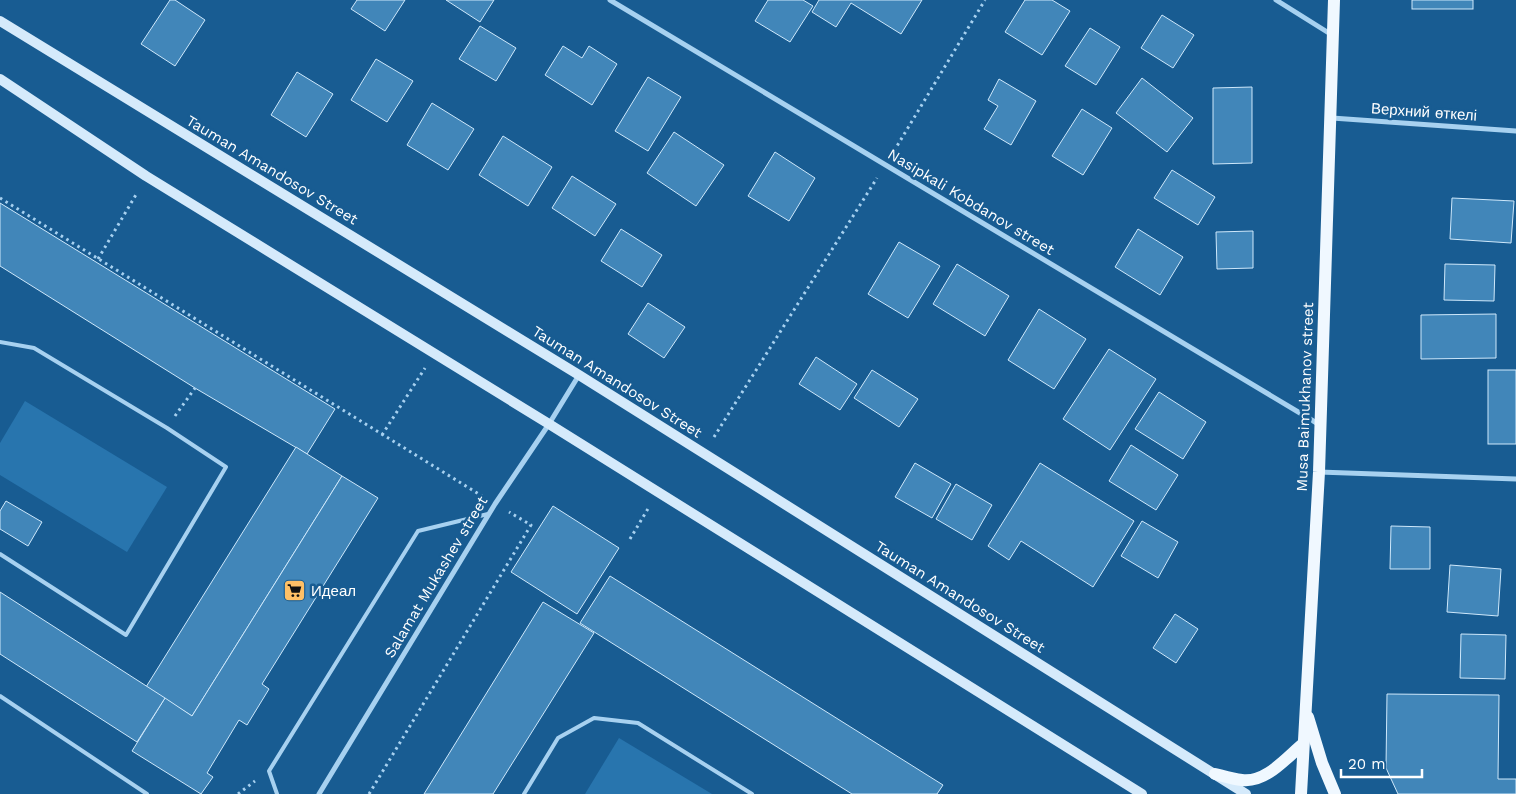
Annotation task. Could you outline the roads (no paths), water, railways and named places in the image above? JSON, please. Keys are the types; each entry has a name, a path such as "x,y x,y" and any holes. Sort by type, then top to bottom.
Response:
{"main road":[{"name":"Musa Baimukhanov street","path":"1301,794 1319,472 1334,0"},
{"name":"Tauman Amandosov Street","path":"0,21 579,375 1246,794"},
{"path":"0,78 146,176 549,424 1142,794"},
{"path":"1306,710 1322,763 1335,794"},
{"path":"1214,774 1244,781 1255,778 1270,772 1303,744"}],"street":[{"name":"Nasipkali Kobdanov street","path":"610,0 1320,425"},
{"path":"1276,0 1332,35"},
{"name":"Верхний өткелі","path":"1330,118 1516,131"},
{"name":"Salamat Mukashev street","path":"319,794 488,514 549,424 579,375"},
{"path":"1319,472 1516,479"}],"lane":[{"path":"0,342 34,348 167,428 226,467 126,635 0,554"},
{"path":"277,794 269,771 418,530 488,514"},
{"path":"0,696 147,794"},
{"path":"524,794 558,738 594,718 638,723 752,794"}],"place":[{"name":"Идеал","path":"295,591"}]}
